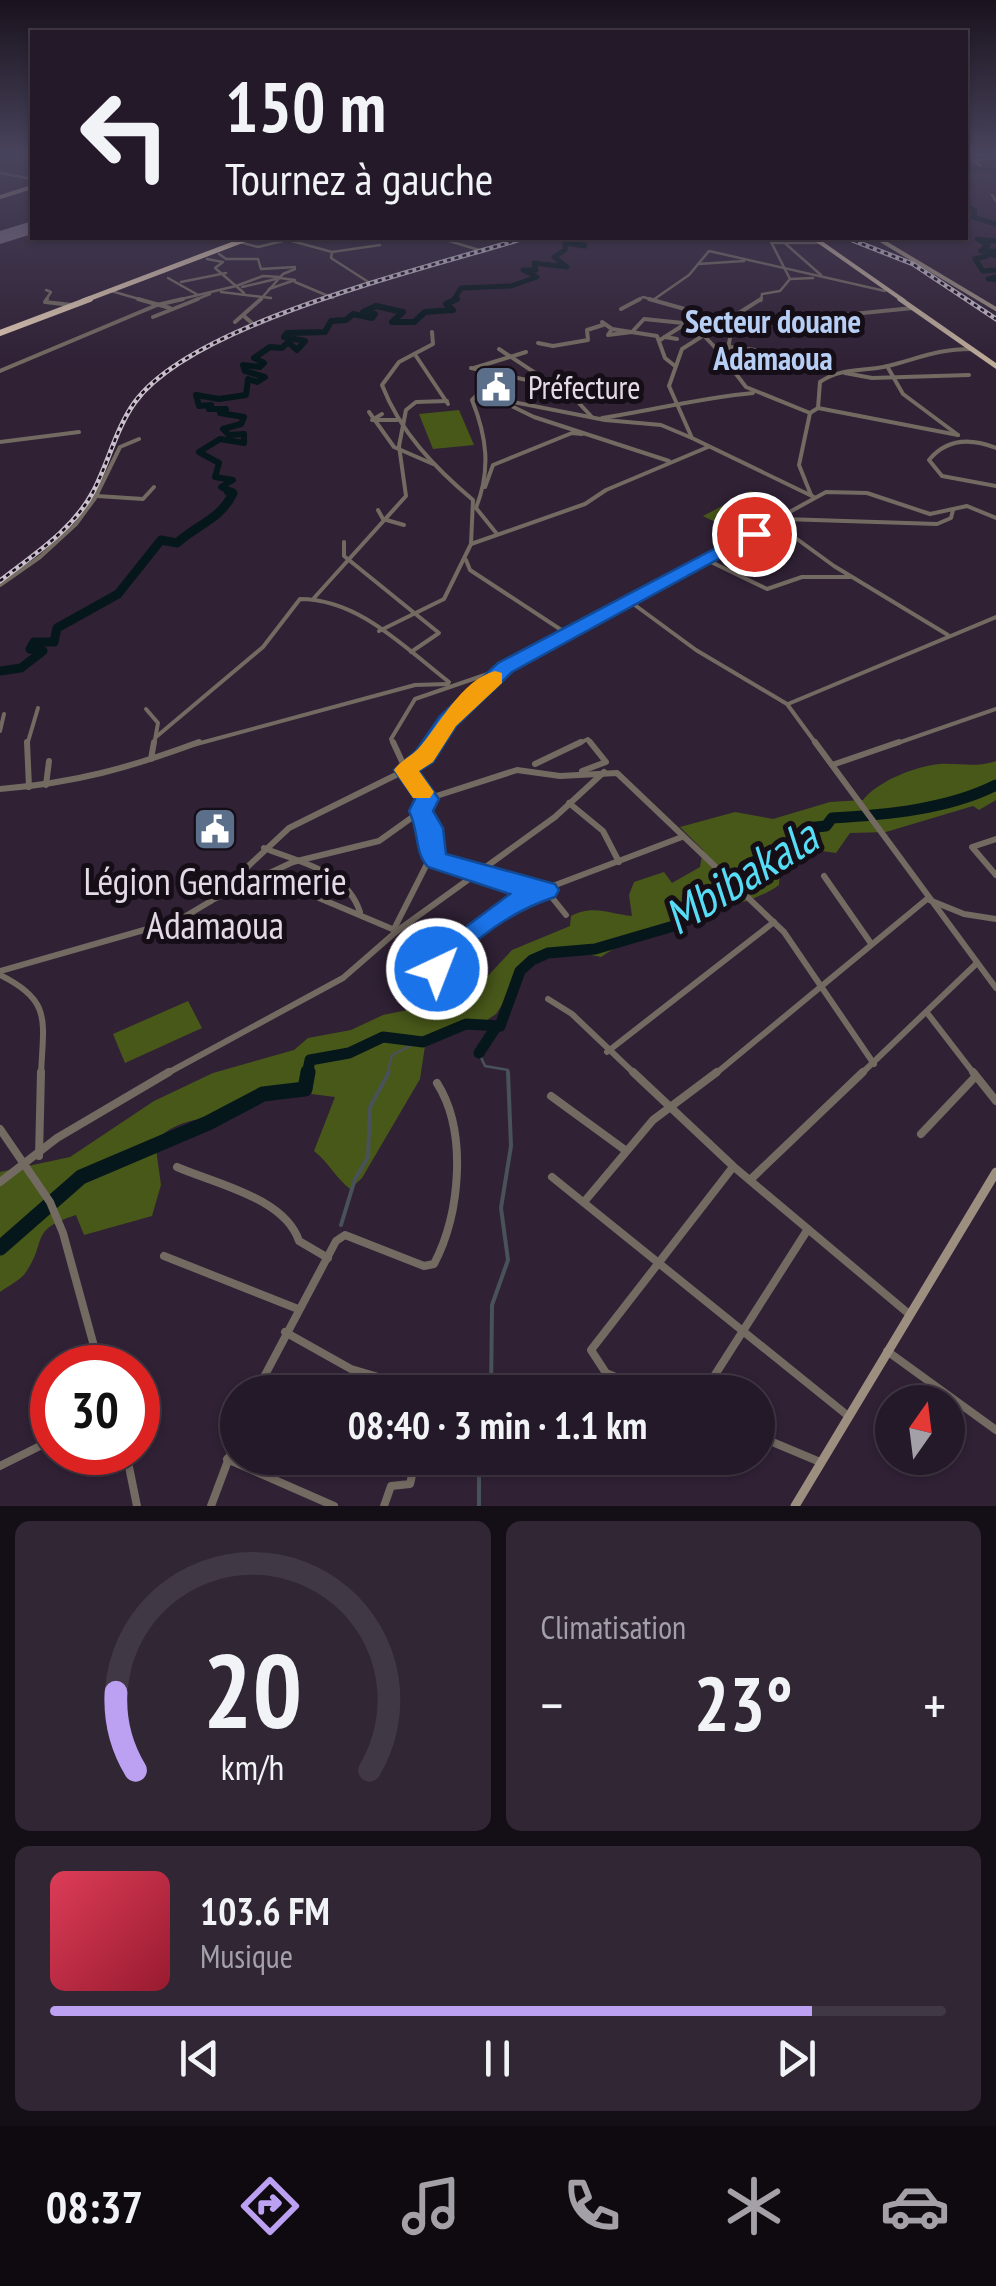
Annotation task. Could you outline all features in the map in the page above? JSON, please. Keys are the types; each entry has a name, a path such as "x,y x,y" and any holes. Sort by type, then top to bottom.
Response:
{"highway":[{"path":"0,334 244,240"}],"main road":[{"path":"817,240 996,366"}],"street":[{"path":"238,242 258,248 285,240"},
{"path":"291,240 332,252 380,244"},
{"path":"445,240 479,250"},
{"path":"770,240 790,279"},
{"path":"781,240 821,278"},
{"path":"880,240 996,309"},
{"path":"774,251 794,243 821,243"},
{"path":"771,244 785,245"},
{"path":"332,252 331,258 370,282"},
{"path":"653,300 710,252 884,290"},
{"path":"219,254 226,259 266,258"},
{"path":"207,258 223,262 215,268"},
{"path":"235,322 246,317 263,294 295,267 261,268 258,258"},
{"path":"698,264 752,260"},
{"path":"209,265 226,273 242,296"},
{"path":"181,282 226,273"},
{"path":"168,278 199,295"},
{"path":"0,371 157,304 279,278 333,298"},
{"path":"692,438 668,386 677,370 679,352 723,320 761,301 762,294 780,291 790,279 821,278"},
{"path":"214,292 263,294 294,282"},
{"path":"46,290 51,292 44,302 72,305"},
{"path":"111,291 170,308"},
{"path":"263,294 273,297"},
{"path":"153,316 199,295"},
{"path":"621,310 640,298 723,320 732,326 914,308"},
{"path":"246,317 254,324"},
{"path":"632,332 644,319 693,324 726,358 740,381 756,393 810,413"},
{"path":"538,343 579,344 588,340 588,330 602,324 678,339"},
{"path":"661,338 682,326"},
{"path":"726,358 732,326"},
{"path":"432,332 436,341 399,362 382,382 402,423 497,534"},
{"path":"661,338 664,358 675,366"},
{"path":"730,347 772,352 837,371 892,378 970,375"},
{"path":"499,349 576,400 588,416 599,418 678,401 756,393"},
{"path":"818,408 820,382 837,371 886,366 936,349 972,349"},
{"path":"526,352 471,368 545,383"},
{"path":"314,598 346,558 406,496 398,451 402,423 414,402 447,403 422,376 415,355"},
{"path":"886,366 903,394 958,436 996,448"},
{"path":"482,496 488,449 472,398 481,394 606,420 661,425 812,497"},
{"path":"498,399 534,417 672,462"},
{"path":"812,497 798,466 810,413 818,408 958,436"},
{"path":"370,412 372,420 398,451 436,465"},
{"path":"372,420 382,414"},
{"path":"372,420 402,423"},
{"path":"0,442 78,432"},
{"path":"379,631 444,599 472,544 476,508 493,465 572,433 600,438"},
{"path":"0,585 46,553 96,496 120,447 139,439"},
{"path":"964,440 933,452 932,468 956,482 996,486"},
{"path":"472,544 585,504 710,446"},
{"path":"96,496 143,499 154,488"},
{"path":"427,799 406,770 391,738 415,700 451,684 505,668 708,560 812,497 854,490 896,500 923,512 967,506 996,518"},
{"path":"378,510 386,520 404,524"},
{"path":"778,521 937,524 952,518 953,510"},
{"path":"778,521 852,576 948,635"},
{"path":"344,542 346,558 440,636 409,653"},
{"path":"466,560 470,570 569,635"},
{"path":"708,560 767,588 802,577 852,576"},
{"path":"156,737 255,654 293,605 314,598 339,603 451,684"},
{"path":"628,600 696,650 787,704 996,988"},
{"path":"787,704 996,617"},
{"path":"211,900 289,828 406,770 424,756 448,721 505,668"},
{"path":"0,789 115,773 151,759 415,685 451,684"},
{"path":"29,787 26,765 30,726 38,708"},
{"path":"146,709 157,719 151,759"},
{"path":"832,766 996,709"},
{"path":"0,731 4,714"},
{"path":"535,764 580,739 596,744 606,762 560,776"},
{"path":"46,785 49,761"},
{"path":"0,973 137,935 179,920 211,900 294,862 379,841 421,811 427,799 504,772 560,776 618,772 682,838 774,922 874,1064"},
{"path":"0,1182 58,1138 123,1097 342,978 395,930 569,803 604,772"},
{"path":"569,803 603,831 619,862"},
{"path":"395,930 431,854 430,828 421,811"},
{"path":"450,984 437,969 438,962 504,910 682,838"},
{"path":"996,839 972,847 996,875"},
{"path":"263,848 349,886 360,912"},
{"path":"431,854 450,865 479,871 522,888 546,890 566,915"},
{"path":"824,876 870,942"},
{"path":"254,882 300,890 360,912 395,930"},
{"path":"927,899 964,914 996,920"},
{"path":"584,1202 660,1114 671,1110 822,988 870,942 927,899"},
{"path":"607,1052 774,922"},
{"path":"750,1180 976,964"},
{"path":"0,973 28,989 43,1010 39,1156"},
{"path":"548,999 572,1014 671,1110 911,1316"},
{"path":"928,1014 996,1101"},
{"path":"921,1134 976,1077"},
{"path":"264,1375 298,1309 344,1236 424,1266 434,1264 442,1254 451,1213 454,1134 453,1107 438,1083"},
{"path":"551,1096 625,1150"},
{"path":"0,1129 48,1200 63,1233 94,1345"},
{"path":"612,1375 593,1362 591,1350 734,1166"},
{"path":"177,1167 276,1210 293,1223 298,1241 328,1258"},
{"path":"795,1506 996,1172"},
{"path":"552,1177 849,1418"},
{"path":"715,1375 808,1229"},
{"path":"164,1256 298,1309"},
{"path":"285,1332 306,1349 367,1375"},
{"path":"887,1352 996,1430"},
{"path":"775,1443 820,1462"},
{"path":"0,1466 30,1451"},
{"path":"131,1475 137,1506"},
{"path":"212,1506 222,1475"},
{"path":"263,1475 334,1506"},
{"path":"384,1506 391,1486 410,1484 412,1475"}],"green space":[{"path":"459,410 474,445 433,449 419,414"},
{"path":"751,491 780,505 731,530 703,516"},
{"name":"Mbibakala","path":"996,761 996,800 979,810 973,806 886,832 850,833 836,853 807,849 780,869 779,885 772,890 739,904 695,913 674,927 626,943 601,957 572,951 536,953 496,1014 477,1027 452,1031 425,1046 420,1079 362,1178 350,1189 314,1151 335,1097 264,1088 246,1106 186,1122 155,1142 161,1185 152,1216 84,1235 76,1215 61,1220 45,1231 24,1275 0,1292 0,1172 70,1157 154,1101 213,1073 294,1050 308,1038 351,1030 383,1015 422,1007 483,981 512,950 570,926 571,916 579,912 595,910 632,916 629,895 634,882 664,872 672,883 700,867 703,850 680,827 735,812 773,819 830,802 863,800 888,781 920,768"},
{"path":"188,1001 202,1028 125,1063 113,1034"}],"waterway":[{"path":"996,241 977,239 988,245 981,251 994,251 990,254 996,256"},
{"path":"453,301 461,288 511,286 537,277 523,270 536,270 534,263 567,267 554,257 565,250 565,243 585,246 578,240"},
{"path":"987,256 975,259 983,271 996,270"},
{"path":"996,277 988,279 996,280"},
{"path":"453,301 457,299"},
{"path":"233,493 221,487 233,480 215,477 219,463 199,452 220,439 244,443 244,434 229,435 223,429 241,424 244,417 220,413 226,409 209,409 211,405 199,406 196,395 219,399 246,395 248,379 257,382 265,377 245,371 243,365 260,367 264,363 254,358 270,347 282,348 288,342 297,350 305,341 284,337 287,333 325,332 331,321 346,320 353,314 372,318 375,314 363,312 376,306 403,312 392,322 414,322 425,312 453,310 446,304 453,301"},
{"path":"228,491 233,493"},
{"path":"0,671 21,668 43,651 30,649 34,642 54,642 57,628 118,594 161,540 177,543 222,509 233,493"},
{"name":"Mbibakala","path":"307,1075 310,1060 349,1053 383,1037 423,1042 466,1024 500,1026 520,971 532,960 548,953 595,949 677,925 739,884 744,866 782,849 806,828 826,826 832,818 938,805 996,785"},
{"path":"479,1053 496,1027"},
{"path":"387,1075 392,1055 420,1041"},
{"path":"479,1053 485,1066 508,1072"},
{"name":"Mbibakala","path":"0,1248 81,1177 208,1123 263,1094 305,1089 308,1072"},
{"path":"341,1225 355,1179 368,1157 370,1107 389,1072"},
{"path":"491,1375 492,1305 508,1260 501,1208 511,1146 508,1072"},
{"path":"479,1475 479,1506"}],"runway":[{"path":"0,238 30,228"}],"railway":[{"path":"0,581 51,541 85,506 128,412 164,373 206,347 258,323 373,282 517,240"},
{"path":"852,240 913,264 996,319"}],"slow traffic":[{"path":"422,792 406,770 432,748 448,721 495,678"}],"place":[{"name":"Préfecture","path":"496,387"},
{"name":"Légion Gendarmerie Adamaoua","path":"215,829"}],"district":[{"name":"Secteur douane Adamaoua","path":"773,340"}],"route":[{"path":"437,969 438,962 493,917 529,895 546,890 522,888 479,871 437,861 431,854 430,828 421,811 427,799 406,770 432,748 448,721 505,668 754,534"}]}
